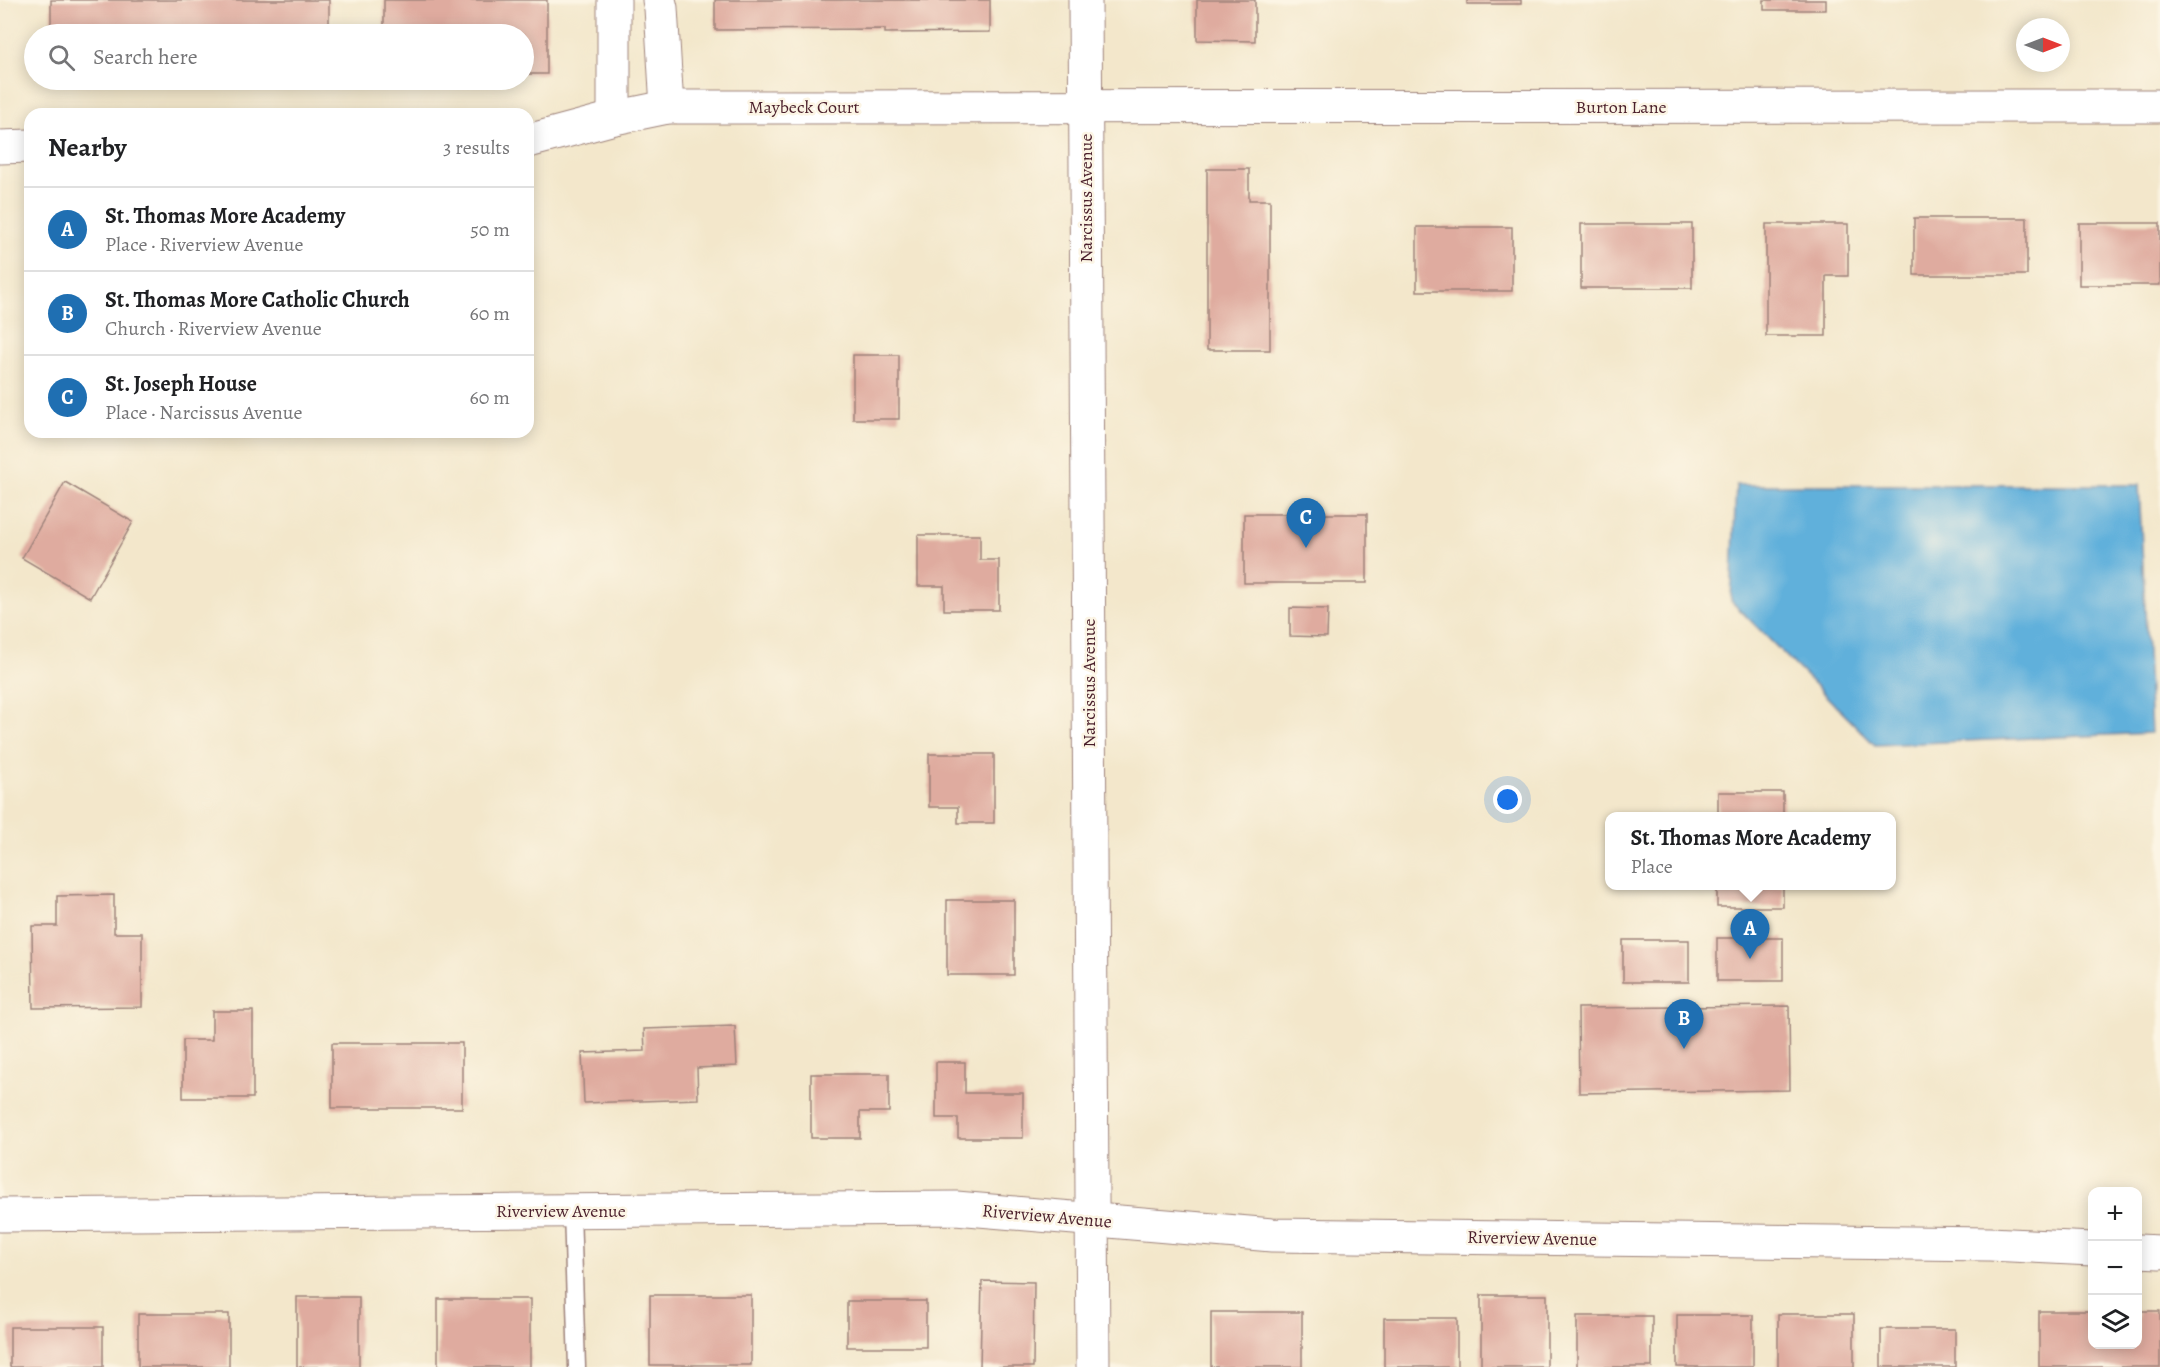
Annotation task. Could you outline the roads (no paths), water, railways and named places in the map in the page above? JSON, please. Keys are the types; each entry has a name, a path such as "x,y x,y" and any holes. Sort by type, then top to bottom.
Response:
{"street":[{"path":"614,0 614,118"},
{"path":"659,0 667,107"},
{"name":"Narcissus Avenue","path":"1085,0 1094,1367"},
{"name":"Burton Lane","path":"1085,108 2158,106"},
{"name":"Maybeck Court","path":"534,139 614,118 667,107 1085,108"},
{"path":"0,147 24,146"},
{"name":"Riverview Avenue","path":"0,1215 956,1209 1272,1235 1990,1244 2088,1249"},
{"path":"2142,1251 2160,1252"}],"lane":[{"path":"572,1211 577,1367"}],"water":[{"path":"1736,485 2139,485 2151,733 1875,745 1731,601"}],"place":[{"name":"St. Joseph House","path":"1306,548"},
{"name":"St. Thomas More Academy","path":"1750,959"},
{"name":"St. Thomas More Catholic Church","path":"1684,1049"}]}
